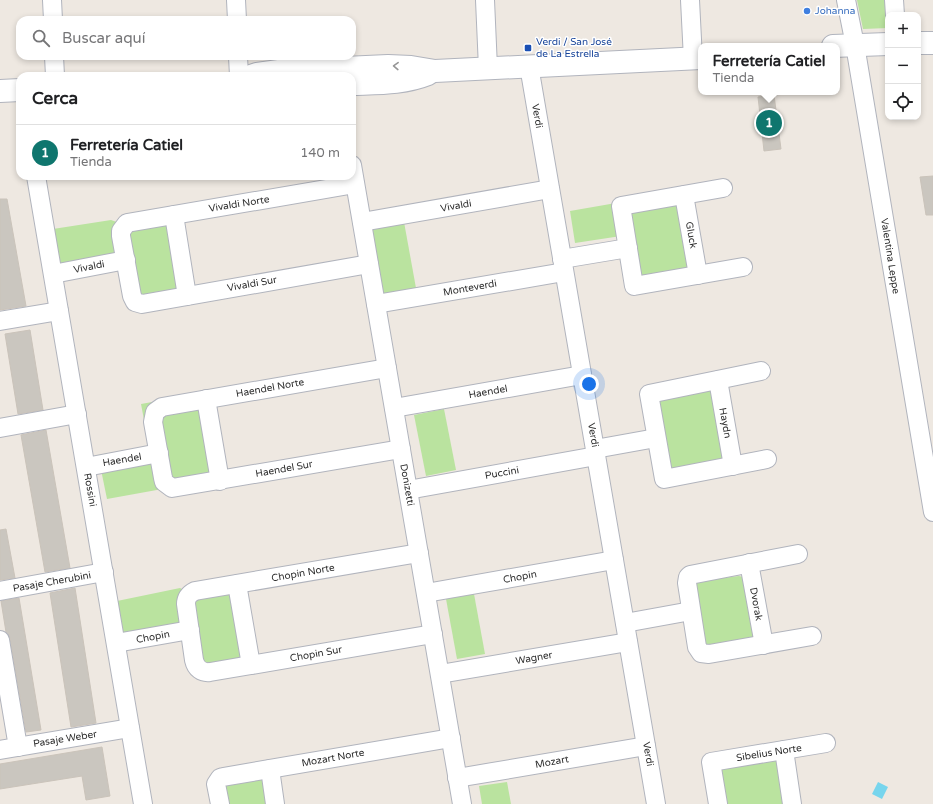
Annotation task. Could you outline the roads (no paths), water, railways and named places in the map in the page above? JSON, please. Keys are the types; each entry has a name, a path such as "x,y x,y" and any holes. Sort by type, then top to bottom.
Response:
{"main road":[{"path":"921,43 933,43"},
{"path":"850,54 885,45"},
{"path":"840,49 850,54 885,57"},
{"path":"921,56 933,56"},
{"path":"272,72 336,72 388,66 411,67 435,71 697,59"},
{"path":"356,84 395,82 416,78 435,71"},
{"path":"0,91 16,90"}],"street":[{"path":"52,0 53,16"},
{"path":"236,0 237,16"},
{"path":"485,0 488,68"},
{"path":"690,0 697,59"},
{"name":"Valentina Leppe","path":"846,0 850,54 933,512"},
{"path":"894,0 895,12"},
{"path":"54,60 55,72"},
{"path":"238,60 239,72"},
{"name":"Verdi","path":"529,66 656,804"},
{"name":"Rossini","path":"37,180 143,804"},
{"name":"Donizetti","path":"354,180 462,804"},
{"name":"Vivaldi Norte","path":"126,260 121,231 124,226 131,222 355,184"},
{"path":"723,188 621,206 634,286 743,267"},
{"name":"Vivaldi","path":"362,222 550,189"},
{"name":"Gluck","path":"684,195 698,275"},
{"path":"174,215 187,296"},
{"name":"Monteverdi","path":"376,304 563,265 628,248"},
{"name":"Vivaldi","path":"53,274 126,260"},
{"name":"Vivaldi Sur","path":"126,260 132,296 135,302 142,304 369,264"},
{"path":"0,321 59,311"},
{"name":"Haendel Norte","path":"159,453 153,422 155,412 162,407 387,368"},
{"path":"761,371 649,394 664,479 767,459"},
{"name":"Haendel","path":"394,408 582,375"},
{"name":"Haydn","path":"718,380 733,466"},
{"path":"206,399 220,481"},
{"path":"0,428 77,414"},
{"name":"Puccini","path":"408,490 596,453 656,438"},
{"name":"Haendel Sur","path":"159,453 164,482 172,488 177,488 401,449"},
{"name":"Haendel","path":"86,467 159,453"},
{"name":"Chopin Norte","path":"190,630 186,604 188,596 195,591 419,552"},
{"path":"798,554 690,575 687,583 697,647 701,653 709,654 812,636"},
{"name":"Chopin","path":"426,593 614,560"},
{"name":"Dvorak","path":"749,563 764,644"},
{"name":"Pasaje Cherubini","path":"0,591 104,572"},
{"path":"237,584 251,665"},
{"path":"625,623 691,611"},
{"name":"Chopin","path":"116,643 190,630"},
{"name":"Chopin Sur","path":"190,630 195,664 200,670 210,672 433,634"},
{"name":"Wagner","path":"440,674 628,642"},
{"path":"1,646 18,747"},
{"name":"Pasaje Weber","path":"0,750 130,728"},
{"name":"Mozart Norte","path":"220,804 216,784 218,780 223,777 451,738"},
{"name":"Sibelius Norte","path":"718,804 711,762 826,743"},
{"name":"Mozart","path":"457,778 646,746"},
{"path":"784,750 792,804"},
{"path":"270,769 276,804"}],"water":[{"path":"878,782 888,787 882,799 872,794"}],"place":[{"name":"Johanna","path":"807,11"},
{"name":"Verdi / San José de La Estrella","path":"528,48"},
{"name":"Ferretería Catiel","path":"769,123"}]}
